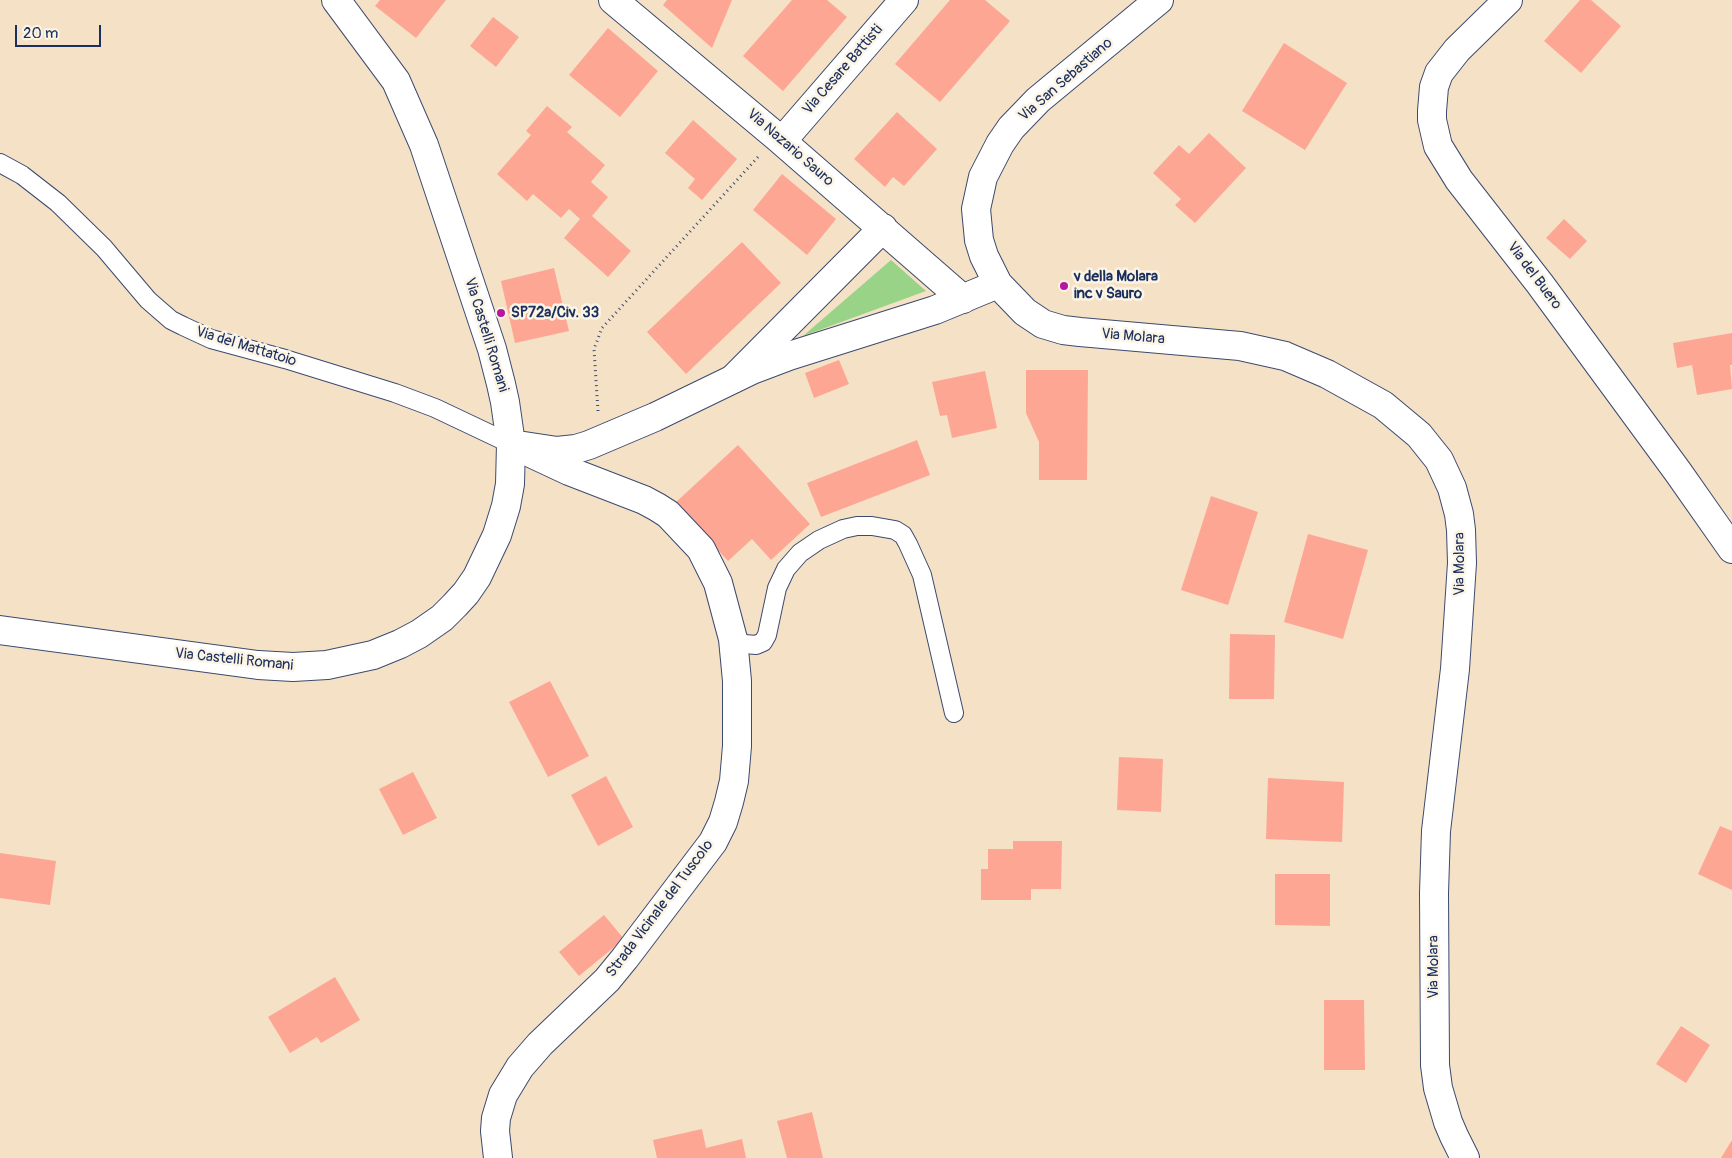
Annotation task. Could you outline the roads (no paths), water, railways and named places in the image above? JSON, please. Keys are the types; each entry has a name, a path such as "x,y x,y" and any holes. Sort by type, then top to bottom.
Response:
{"street":[{"name":"Via Castelli Romani","path":"0,630 276,667 326,665 359,659 381,652 419,634 442,618 466,593 477,576 497,535 506,506 510,484 511,444 506,402 492,349 424,145 396,81 336,0"},
{"name":"Via Nazario Sauro","path":"613,0 780,139 964,299"},
{"name":"Via Cesare Battisti","path":"780,139 904,0"},
{"name":"Via San Sebastiano","path":"998,284 984,256 976,224 978,194 982,177 990,161 1011,128 1038,100 1160,0"},
{"name":"Via del Buero","path":"1508,0 1457,50 1439,72 1434,87 1432,111 1432,120 1438,146 1459,180 1550,298 1732,549"},
{"path":"733,379 883,228"},
{"path":"511,444 539,450 566,451 600,440 655,417 733,379 789,356 964,299 998,284"},
{"name":"Via Molara","path":"998,284 1025,312 1053,327 1080,332 1246,347 1285,356 1306,364 1382,405 1419,435 1438,460 1456,500 1461,530 1462,554 1455,670 1436,831 1434,903 1435,1066 1438,1088 1448,1122 1465,1158"},
{"name":"Strada Vicinale del Tuscolo","path":"498,1158 495,1131 496,1118 504,1094 520,1067 540,1044 607,980 712,842 723,822 732,792 737,752 737,681 733,639 718,583 701,549 668,514 644,500 569,471 511,444"}],"lane":[{"name":"Via del Mattatoio","path":"0,163 22,175 58,203 104,248 148,300 182,326 211,338 395,393 435,408 511,444"},
{"path":"733,639 744,644 756,645 763,642 767,634 777,588 786,569 800,553 830,534 857,526 872,526 895,530 903,535 922,575 954,713"}],"place":[{"name":"v della Molara inc v Sauro","path":"1064,286"},
{"name":"SP72a/Civ. 33","path":"501,313"}]}
